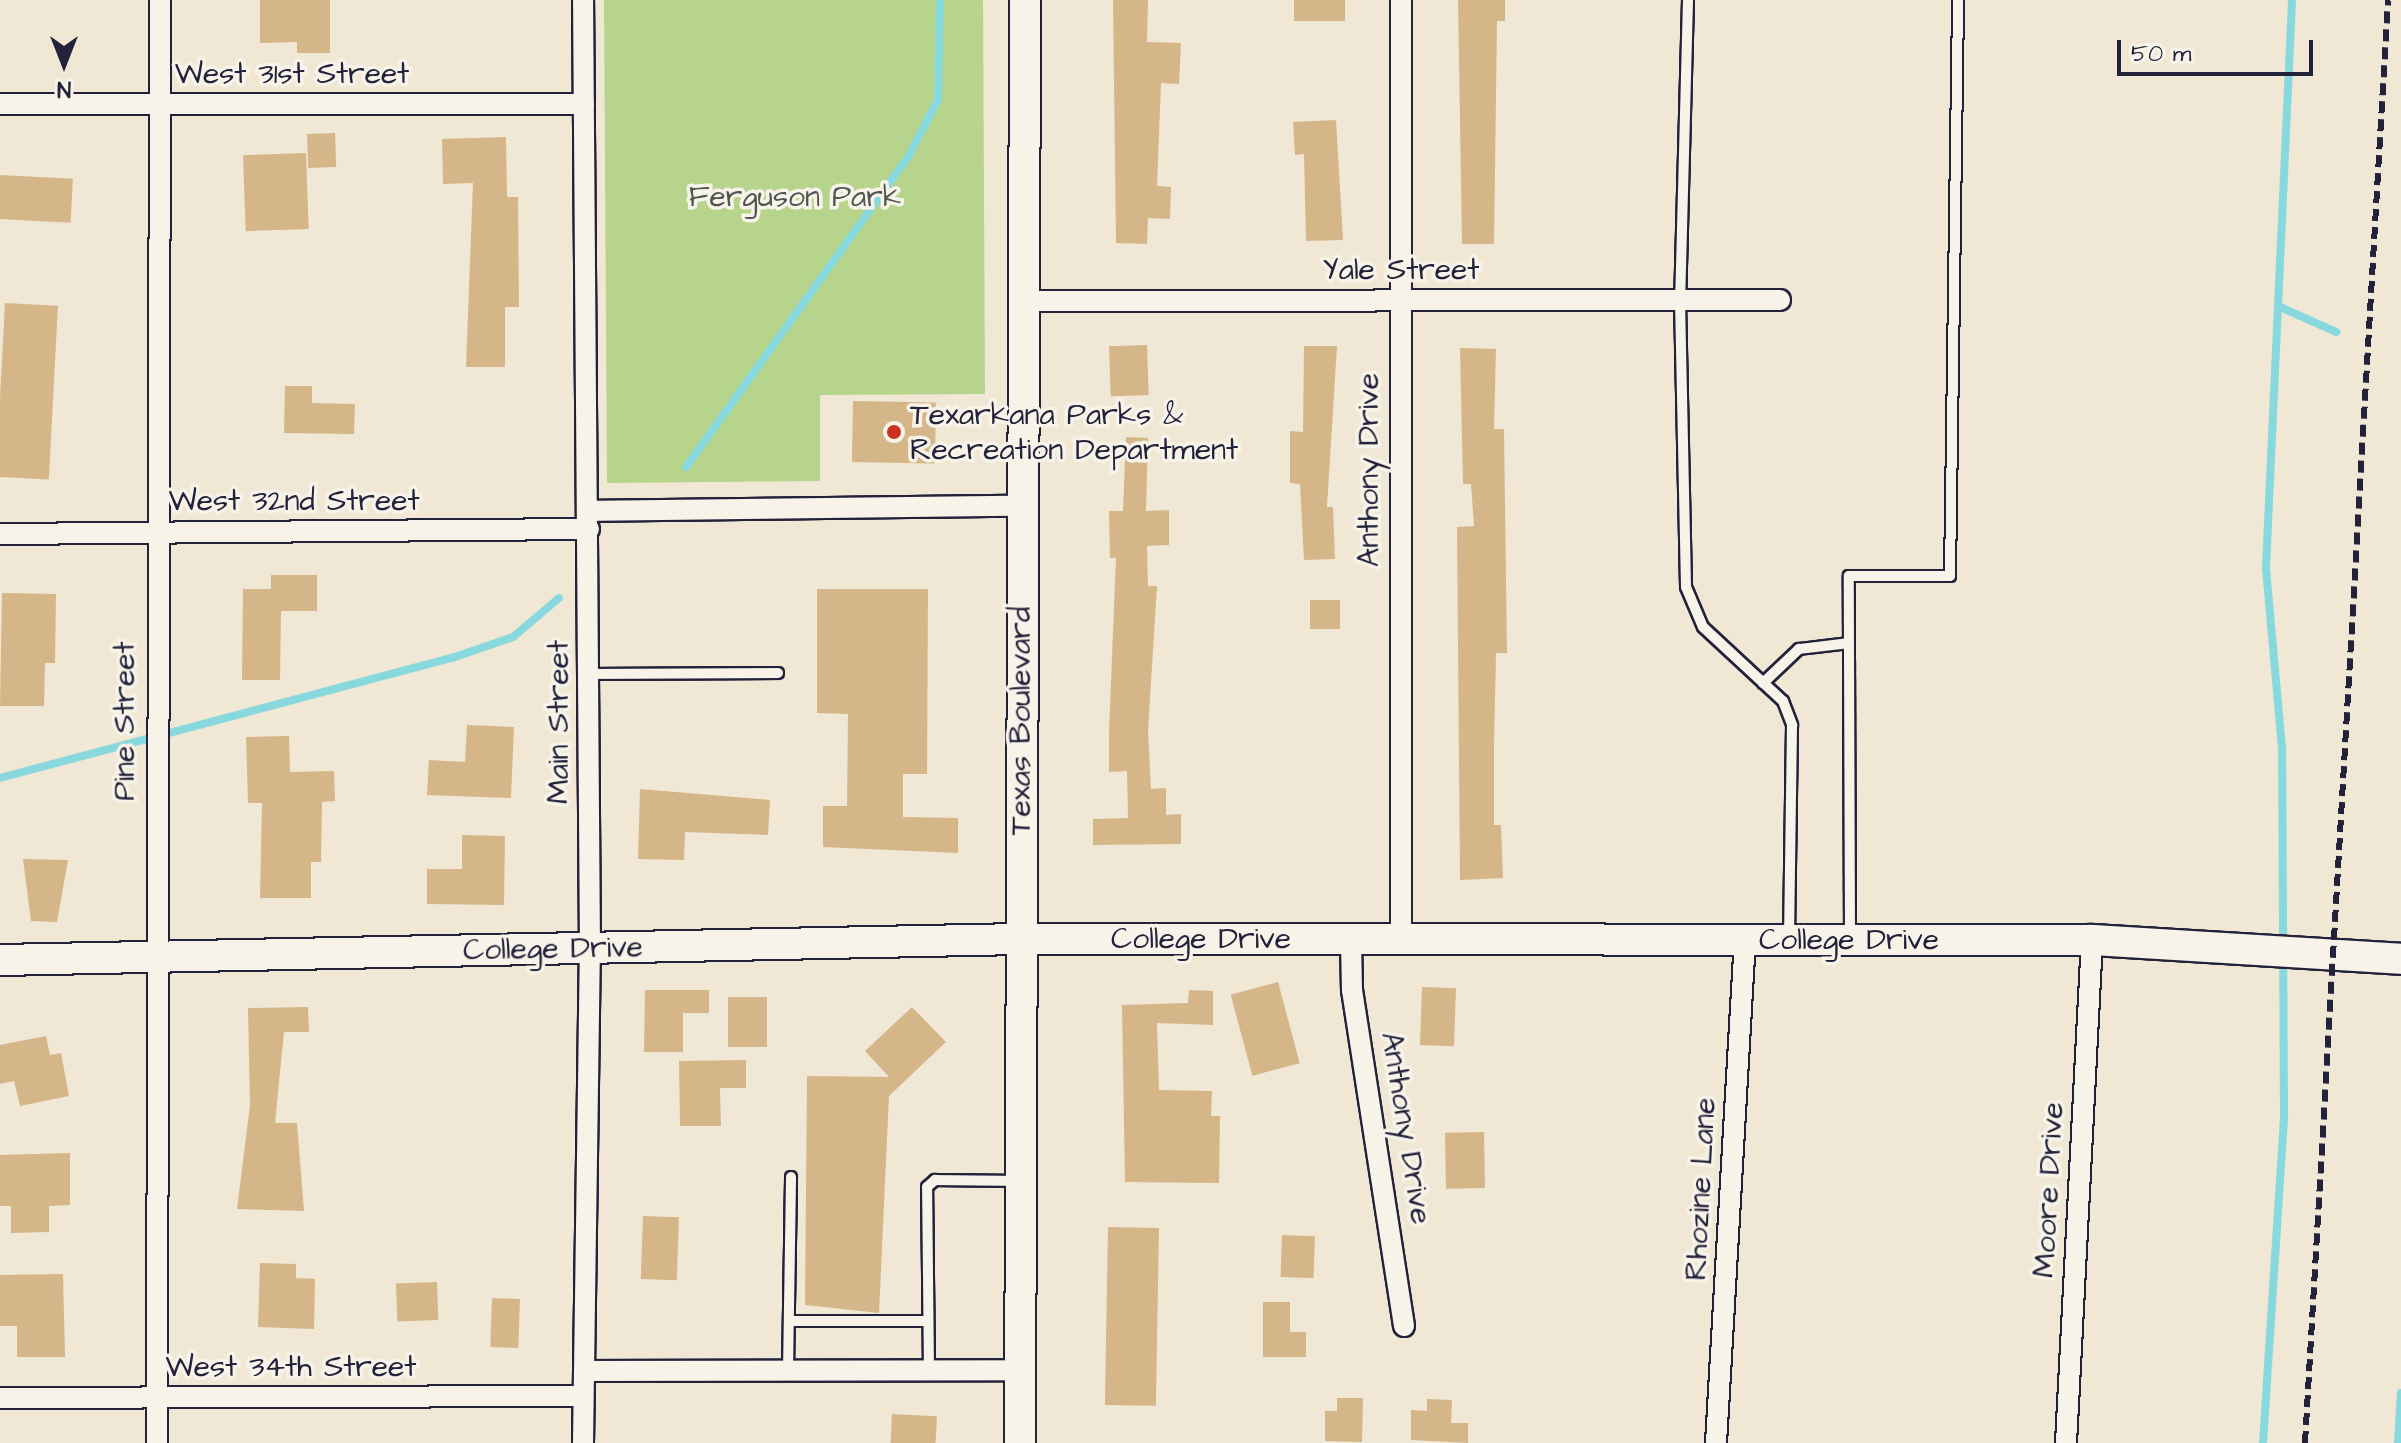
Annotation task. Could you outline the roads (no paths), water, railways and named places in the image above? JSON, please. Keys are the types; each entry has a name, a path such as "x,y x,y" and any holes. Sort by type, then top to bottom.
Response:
{"street":[{"name":"Pine Street","path":"157,1443 154,956 162,104 160,0"},
{"name":"Main Street","path":"583,0 590,948 583,1443"},
{"name":"Texas Boulevard","path":"1020,1443 1025,0"},
{"name":"Anthony Drive","path":"1401,0 1401,940"},
{"name":"West 31st Street","path":"0,104 584,104"},
{"name":"Yale Street","path":"1022,301 1780,300"},
{"name":"West 32nd Street","path":"0,534 1022,506"},
{"name":"College Drive","path":"0,960 1020,939 2092,940 2267,946 2399,959"},
{"name":"Anthony Drive","path":"1351,939 1352,990 1404,1326"},
{"name":"Rhozine Lane","path":"1716,1443 1745,939"},
{"name":"Moore Drive","path":"2066,1443 2092,940"},
{"path":"584,1371 1020,1370"},
{"name":"West 34th Street","path":"0,1398 583,1396"}],"lane":[{"path":"1688,0 1680,300 1686,587 1703,627 1783,701 1792,725 1789,939"},
{"path":"1850,940 1849,576 1950,576 1958,0"},
{"path":"1763,683 1799,649 1849,643"},
{"path":"589,674 778,673"},
{"path":"788,1371 791,1177"},
{"path":"929,1370 927,1187 935,1180 1020,1181"},
{"path":"789,1321 928,1321"}],"waterway":[{"path":"686,467 909,155 938,100 940,0"},
{"path":"2263,1443 2284,1115 2282,748 2266,567 2292,0"},
{"path":"2278,306 2336,332"},
{"path":"0,778 452,658 513,637 559,598"},
{"path":"2398,1443 2401,1393"}],"railway":[{"path":"2305,1443 2388,0"}],"place":[{"name":"Texarkana Parks & Recreation Department","path":"894,432"}],"park label":[{"name":"Ferguson Park","path":"795,197"}]}
